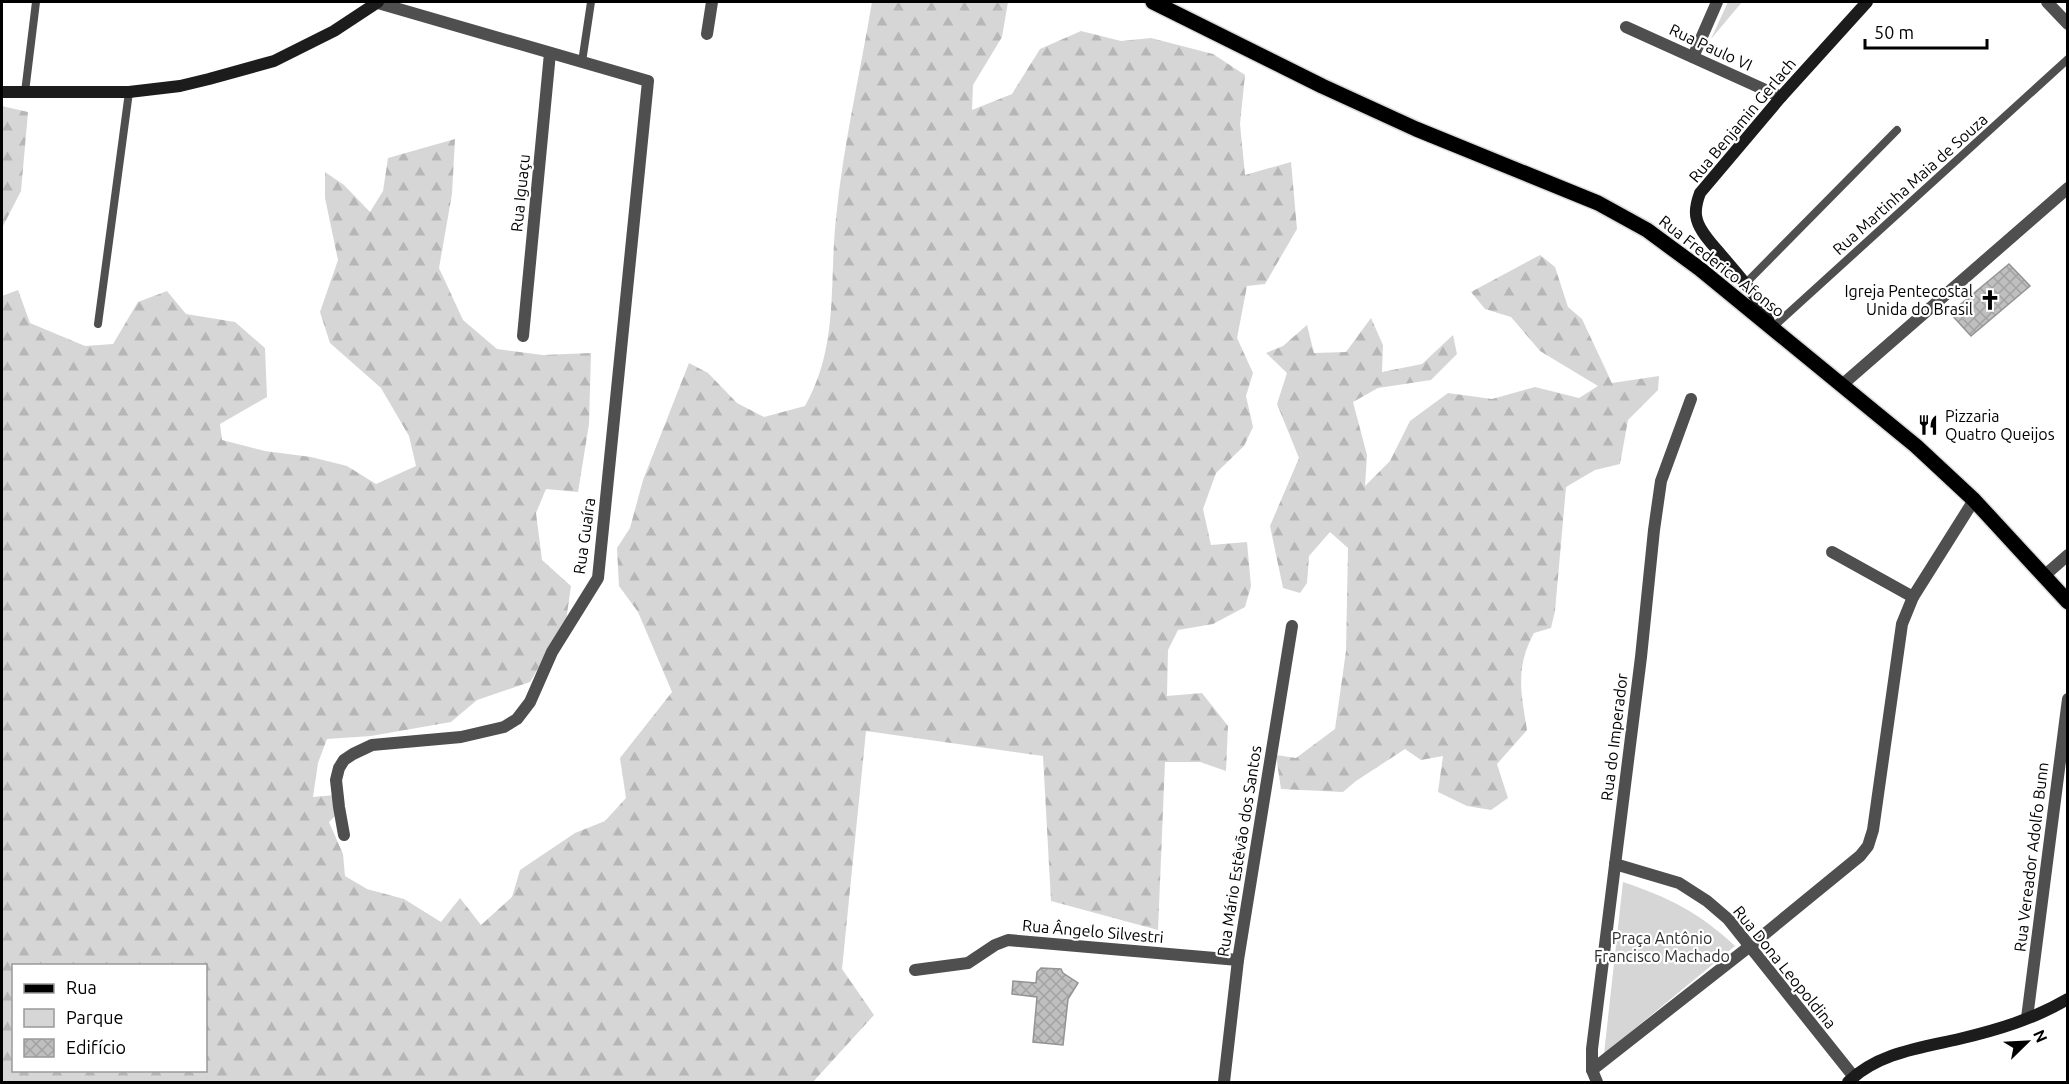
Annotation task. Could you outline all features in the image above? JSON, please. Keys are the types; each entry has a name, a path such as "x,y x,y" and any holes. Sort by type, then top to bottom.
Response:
{"main road":[{"name":"Rua Frederico Afonso","path":"1153,2 1332,91 1416,129 1598,203 1626,217 1681,254 1771,329 1843,384 1916,446 1974,500 2067,602"}],"street":[{"path":"2,92 129,92 180,86 274,61 334,31 378,2 582,62"},
{"path":"707,34 712,2"},
{"path":"1693,57 1717,2"},
{"name":"Rua Benjamin Gerlach","path":"1771,329 1767,317 1745,284 1704,233 1697,220 1696,202 1700,193 1781,97 1867,2"},
{"path":"2047,2 2067,24"},
{"name":"Rua Paulo VI","path":"1626,27 1781,97"},
{"name":"Rua Iguaçu","path":"523,336 550,53"},
{"name":"Rua Guaíra","path":"344,835 336,780 344,760 372,745 460,737 504,728 517,720 530,702 558,641 598,578 648,81 582,62"},
{"path":"1843,384 2067,188"},
{"name":"Rua do Imperador","path":"1597,1083 1592,1070 1592,1048 1661,481 1691,399"},
{"path":"1592,1070 1750,946 1860,856 1868,846 1873,830 1902,624 1913,597 1974,500"},
{"path":"1832,552 1913,597"},
{"path":"2044,576 2067,555"},
{"name":"Rua Mário Estêvão dos Santos","path":"1224,1083 1238,960 1292,626"},
{"name":"Rua Vereador Adolfo Bunn","path":"2027,1018 2067,699"},
{"name":"Rua Dona Leopoldina","path":"1615,864 1679,883 1707,901 1728,919 1851,1080"},
{"name":"Rua Ângelo Silvestri","path":"915,970 968,963 995,945 1008,940 1238,960"},
{"path":"1851,1080 1866,1067 1905,1051 1995,1029 2027,1018 2067,999"}],"lane":[{"path":"25,92 36,2"},
{"path":"582,62 591,2"},
{"name":"Rua Martinha Maia de Souza","path":"1771,329 2067,59"},
{"path":"98,324 129,92"},
{"path":"1745,284 1897,130"}],"green space":[{"path":"872,2 1008,2 1002,37 973,85 972,110 1012,94 1040,49 1081,31 1121,41 1151,38 1213,54 1245,75 1240,124 1245,175 1291,162 1297,229 1265,284 1247,286 1237,338 1253,373 1246,396 1253,427 1244,446 1216,473 1203,509 1211,545 1247,542 1251,586 1245,607 1213,624 1178,630 1168,650 1167,696 1202,693 1228,726 1226,771 1200,762 1165,762 1158,930 1051,901 1043,756 866,731 842,969 874,1015 813,1082 2,1082 2,296 18,290 30,323 85,346 113,344 138,302 167,291 186,314 235,322 265,348 267,397 220,424 222,440 265,451 311,457 347,466 376,484 416,466 409,436 381,388 330,343 320,312 338,260 325,198 325,172 344,185 370,212 383,191 388,158 455,139 452,194 439,268 463,320 497,349 543,355 591,353 589,424 578,492 546,489 536,513 542,560 571,586 566,621 530,682 477,700 451,722 371,736 327,739 318,763 313,797 335,795 338,813 329,822 343,854 345,876 367,889 404,899 441,922 460,898 481,925 512,897 520,870 575,833 605,821 626,798 620,758 672,692 638,612 619,586 617,548 630,528 643,480 689,363 708,373 737,403 764,417 805,406 816,383 828,338 834,243 847,137"},
{"path":"1728,2 1742,2 1711,39"},
{"path":"2,106 28,112 21,191 2,228"},
{"path":"1540,255 1555,267 1568,307 1582,319 1612,383 1659,376 1658,390 1628,420 1620,464 1595,470 1566,487 1555,611 1551,628 1534,633 1522,669 1521,680 1527,730 1497,764 1508,798 1491,810 1467,806 1438,792 1443,756 1421,760 1405,749 1343,792 1281,789 1276,755 1296,758 1335,729 1346,651 1348,548 1330,532 1309,556 1307,583 1300,593 1283,588 1270,526 1299,458 1277,404 1287,373 1266,353 1283,346 1307,325 1314,353 1346,352 1371,318 1383,345 1382,372 1422,364 1453,335 1457,354 1431,380 1378,388 1353,402 1367,455 1365,486 1390,461 1410,421 1448,393 1492,399 1535,387 1579,398 1598,386 1540,351 1511,317 1485,309 1471,292"},
{"name":"Praça Antônio Francisco Machado","path":"1623,882 1683,907 1709,924 1735,946 1604,1054"}],"building":[{"name":"Igreja Pentecostal Unida do Brasil","path":"2009,264 2030,286 1971,336 1950,313"},
{"path":"1041,968 1061,969 1063,973 1078,983 1068,999 1063,1045 1033,1042 1037,997 1012,994 1013,981 1036,983 1037,972"}],"place":[{"name":"Igreja Pentecostal Unida do Brasil","path":"1990,300"},
{"name":"Pizzaria Quatro Queijos","path":"1928,425"}]}
